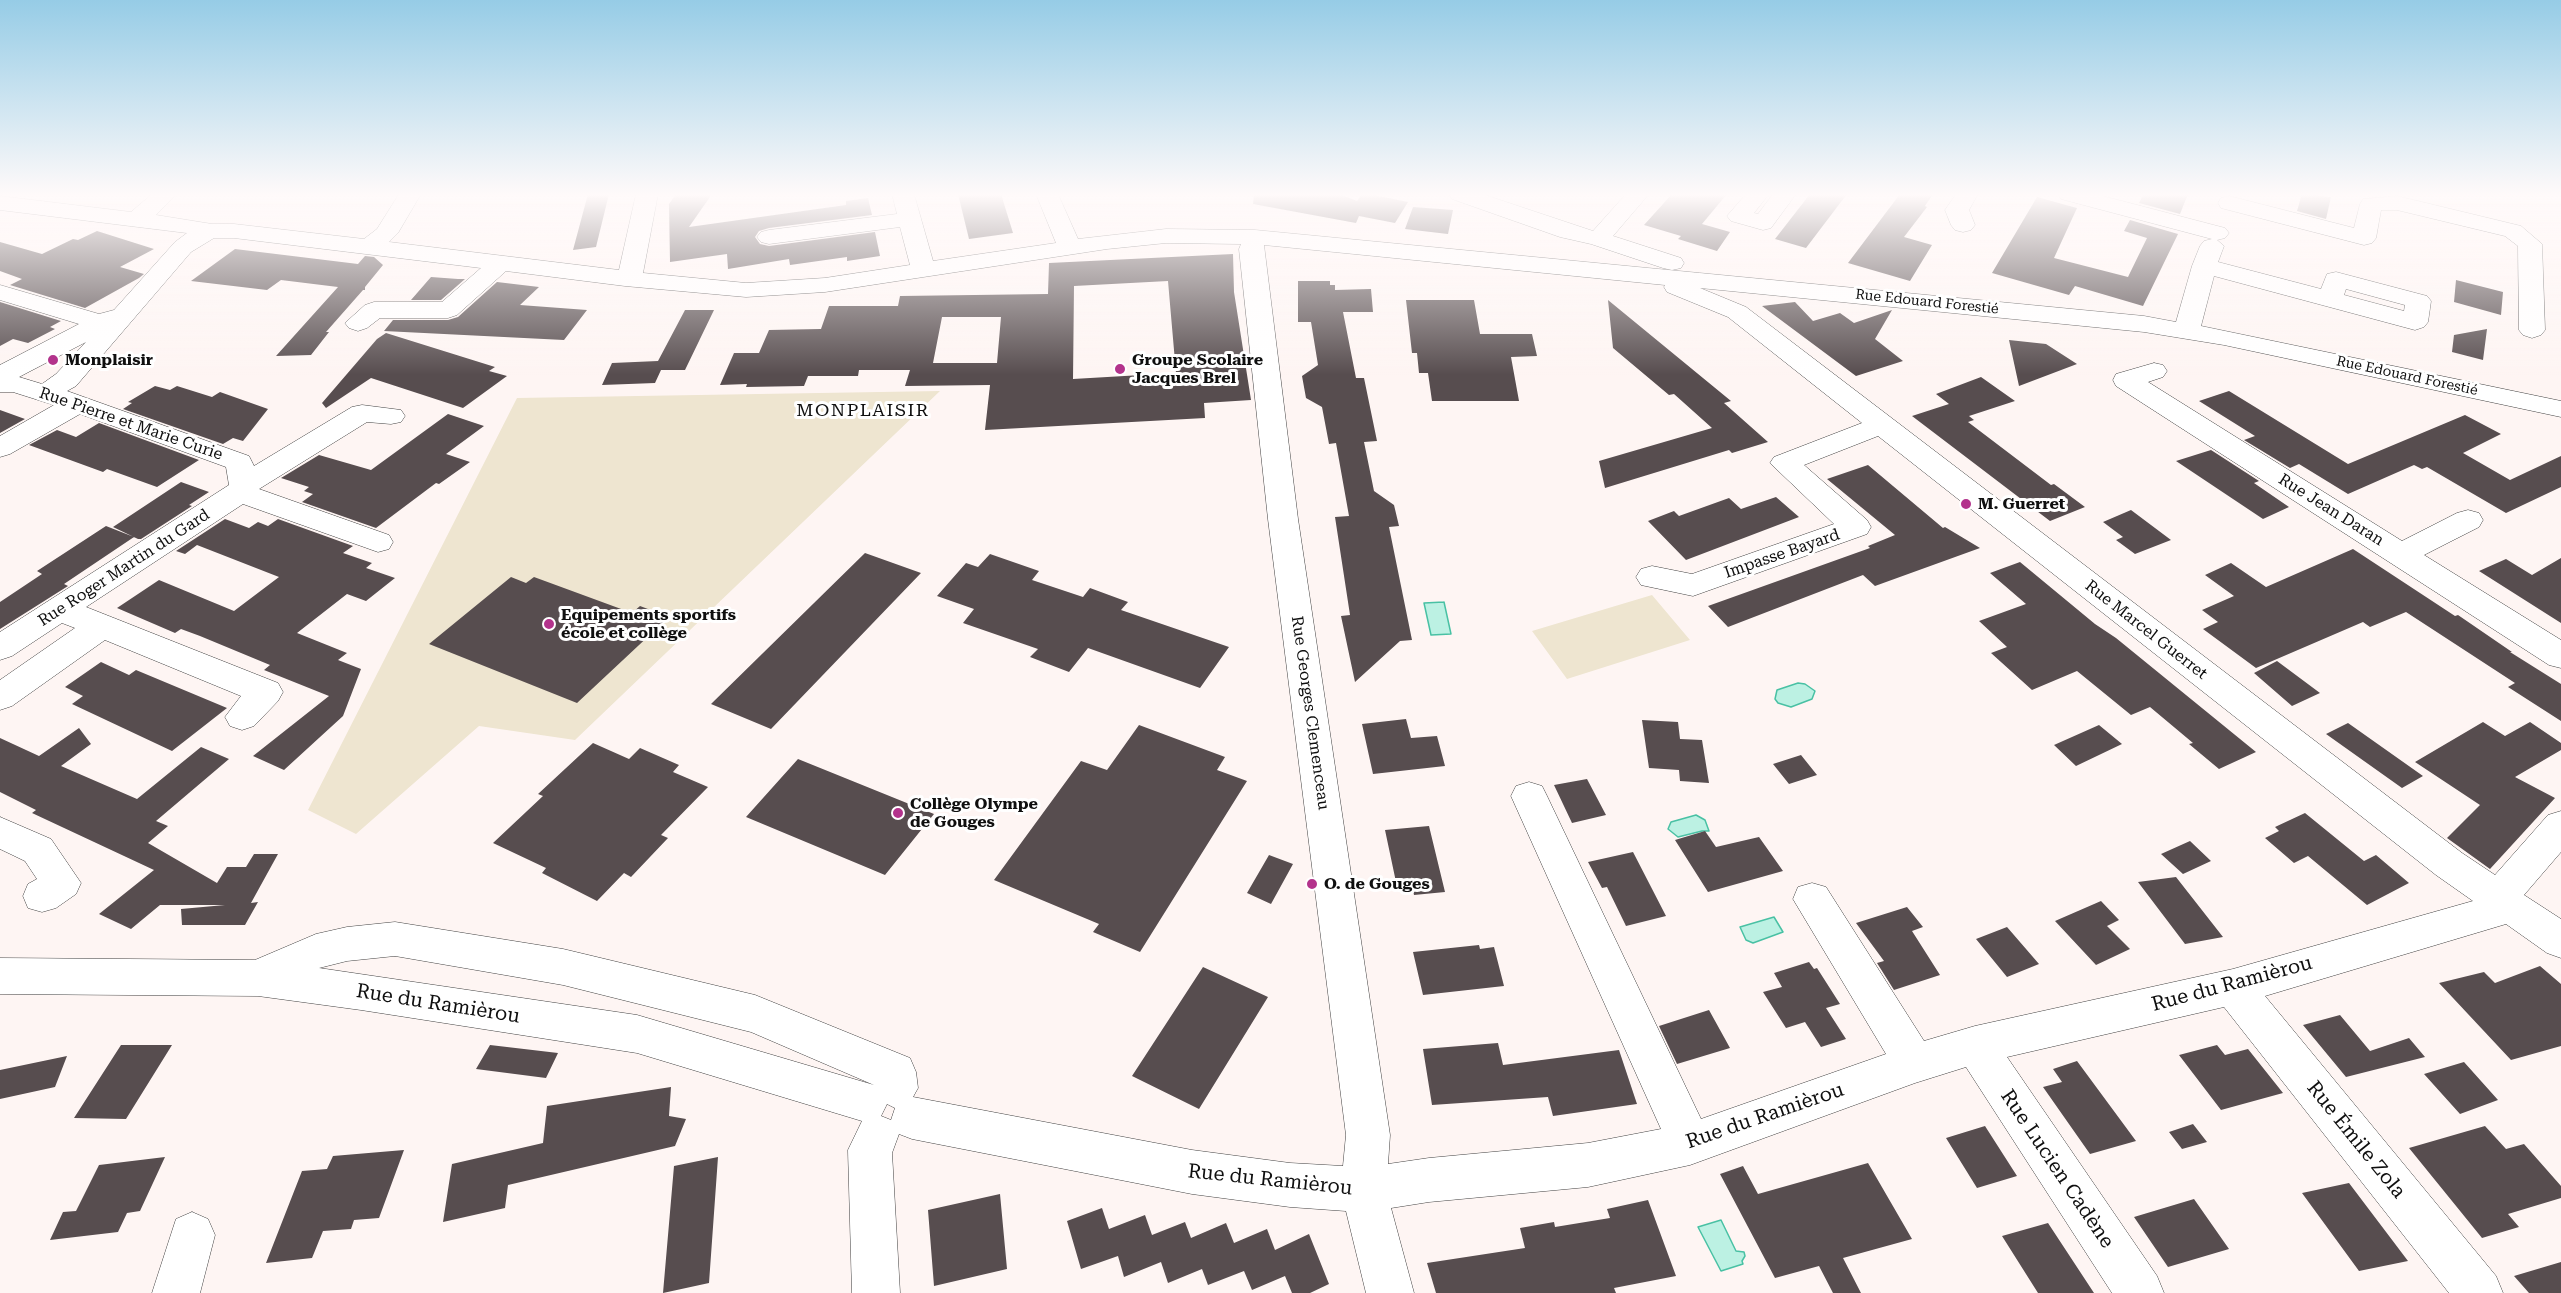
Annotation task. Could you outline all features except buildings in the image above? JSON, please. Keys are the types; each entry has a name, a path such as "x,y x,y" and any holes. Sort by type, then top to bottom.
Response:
{"street":[{"path":"44,394 66,380 176,254"},
{"path":"424,254 625,279 746,290 825,285 1015,254"},
{"path":"625,279 630,274 634,254"},
{"path":"920,254 924,268"},
{"name":"Rue Georges Clemenceau","path":"1251,254 1283,519 1368,1134 1364,1190 1390,1293"},
{"path":"1439,254 1611,271 1618,266 1620,257 1616,254"},
{"path":"1562,266 1562,261 1573,254"},
{"name":"Rue Marcel Guerret","path":"1598,254 1611,271 1644,274 1730,296"},
{"name":"Rue Marcel Guerret","path":"1641,254 1716,276 1730,296 1882,425 2449,864 2561,940"},
{"path":"2187,330 2209,254"},
{"path":"2530,254 2532,330"},
{"path":"358,323 374,310 448,310 500,263"},
{"path":"2204,266 2330,300"},
{"path":"0,292 101,323"},
{"name":"Rue Edouard Forestié","path":"1730,296 2187,330 2561,409"},
{"path":"0,380 4,374 101,323 134,302"},
{"name":"Rue Jean Daran","path":"2154,371 2126,380 2561,656"},
{"name":"Rue Pierre et Marie Curie","path":"0,384 15,384 77,404 239,462 242,488"},
{"path":"0,448 77,404"},
{"name":"Rue Roger Martin du Gard","path":"0,648 242,488 362,413 392,416"},
{"name":"Impasse Bayard","path":"1652,577 1694,585 1856,527 1784,463 1882,425"},
{"path":"242,488 378,542"},
{"path":"2400,554 2468,520"},
{"path":"59,609 266,692 243,717"},
{"path":"0,697 102,626"},
{"path":"1529,796 1690,1144"},
{"name":"Rue du Ramièrou","path":"0,976 258,978 637,1034 888,1111 1192,1172 1290,1185 1364,1190 1429,1180 1588,1165 1690,1144 1915,1063 1975,1045 2233,987 2497,911 2506,889 2561,826"},
{"path":"0,832 38,850 62,883 42,896"},
{"path":"1812,899 1915,1063"},
{"path":"258,978 316,951 347,944 395,939 552,965 755,1014 895,1072 888,1111 870,1150 876,1293"},
{"name":"Rue Émile Zola","path":"2233,987 2479,1293"},
{"name":"Rue Lucien Cadène","path":"1975,1045 2140,1293"},
{"path":"176,1293 192,1235"}],"shaded area":[{"name":"Equipements sportifs école et collège","path":"940,391 575,740 479,726 356,834 308,810 517,398"},
{"path":"1652,595 1690,640 1567,679 1532,631"},
{"path":"1444,602 1451,634 1431,635 1424,603"},
{"path":"1798,683 1805,684 1815,691 1812,699 1791,707 1778,703 1775,699 1777,690"},
{"path":"1696,815 1705,820 1709,831 1678,837 1668,829 1671,822"},
{"path":"1774,917 1783,932 1753,943 1746,940 1740,927"},
{"path":"1721,1220 1736,1251 1744,1252 1745,1256 1743,1264 1721,1271 1698,1227"}],"place":[{"name":"Monplaisir","path":"53,360"},
{"name":"Groupe Scolaire Jacques Brel","path":"1120,369"},
{"name":"M. Guerret","path":"1966,504"},
{"name":"Equipements sportifs école et collège","path":"549,624"},
{"name":"Collège Olympe de Gouges","path":"898,813"},
{"name":"O. de Gouges","path":"1312,884"}],"district":[{"name":"MONPLAISIR","path":"863,411"}]}
